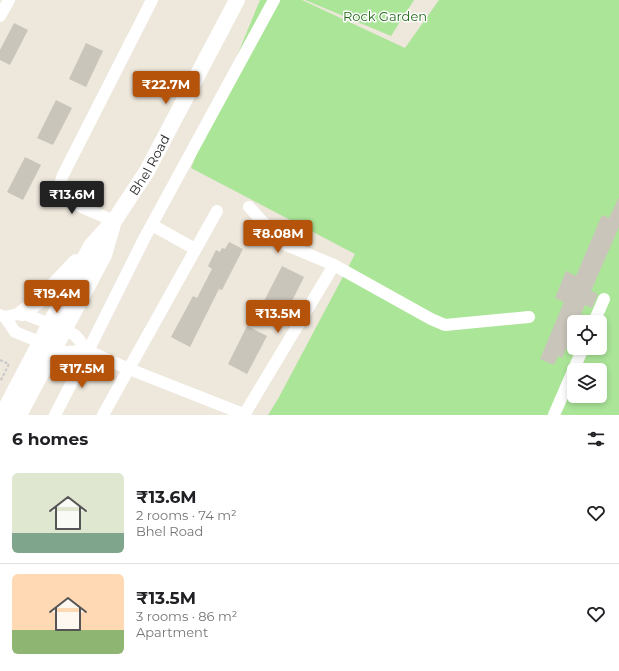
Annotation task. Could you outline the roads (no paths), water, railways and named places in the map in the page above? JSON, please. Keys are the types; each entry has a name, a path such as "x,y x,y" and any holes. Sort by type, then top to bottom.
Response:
{"street":[{"path":"0,16 9,0"},
{"path":"152,0 60,183 64,195 69,200 114,220 40,300 22,313 2,316 14,332 64,352 88,351 245,415 334,265"},
{"name":"Bhel Road","path":"57,327 104,255 114,220 147,171 237,0"},
{"path":"55,415 152,225 274,0"},
{"path":"249,207 286,245 334,265 445,325 529,317"},
{"path":"103,415 194,249 217,211"},
{"path":"152,225 194,249"},
{"path":"19,415 91,246"},
{"path":"597,315 604,299"},
{"path":"22,313 75,335 88,351"},
{"path":"2,415 48,345"},
{"path":"554,415 580,355"}],"park label":[{"name":"Rock Garden","path":"385,16"}]}
